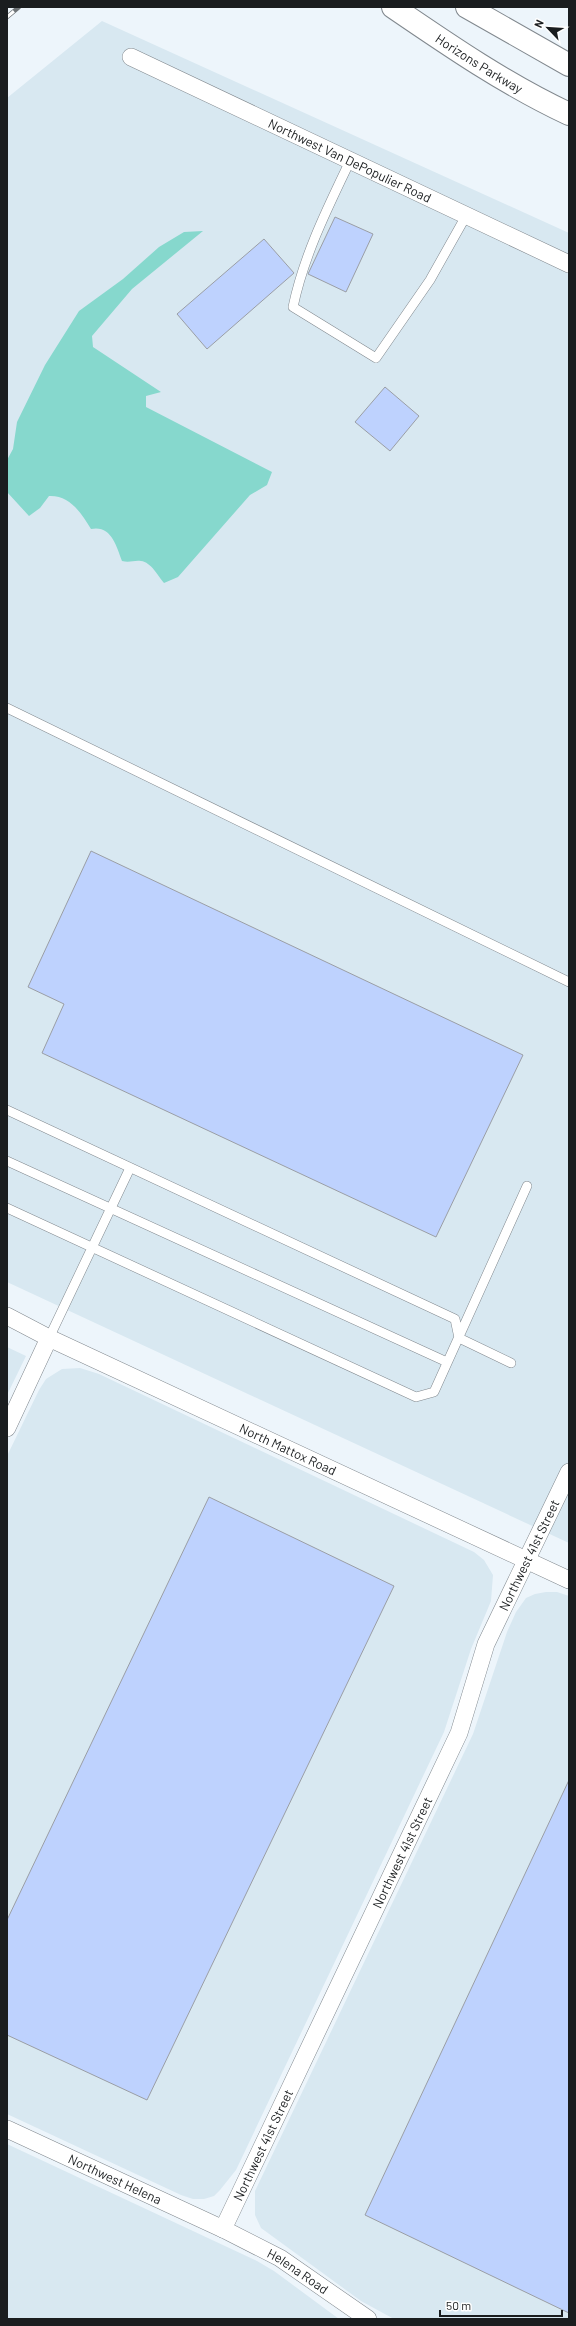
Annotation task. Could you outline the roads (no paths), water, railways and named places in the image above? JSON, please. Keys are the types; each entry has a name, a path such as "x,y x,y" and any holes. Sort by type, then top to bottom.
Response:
{"main road":[{"name":"Horizons Parkway","path":"393,7 461,54 548,104 569,114"},
{"path":"467,7 569,65"}],"street":[{"name":"Northwest Van DePopulier Road","path":"131,57 569,264"},
{"name":"North Mattox Road","path":"7,1316 49,1338 569,1580"},
{"path":"7,1428 49,1338"},
{"name":"Northwest 41st Street","path":"223,2229 459,1733 486,1644 569,1472"},
{"name":"Northwest Helena","path":"7,2128 223,2229"},
{"name":"Helena Road","path":"223,2229 280,2258 368,2319"}],"lane":[{"path":"350,161 318,227 300,274 293,307 376,358 430,280 466,216"},
{"path":"7,708 510,955 569,982"},
{"path":"7,1110 455,1319 459,1338"},
{"path":"7,1161 447,1362"},
{"path":"49,1338 130,1168"},
{"path":"7,1208 416,1397 434,1392 527,1186"},
{"path":"459,1338 511,1363"}],"railway":[{"path":"7,17 19,7"}]}
